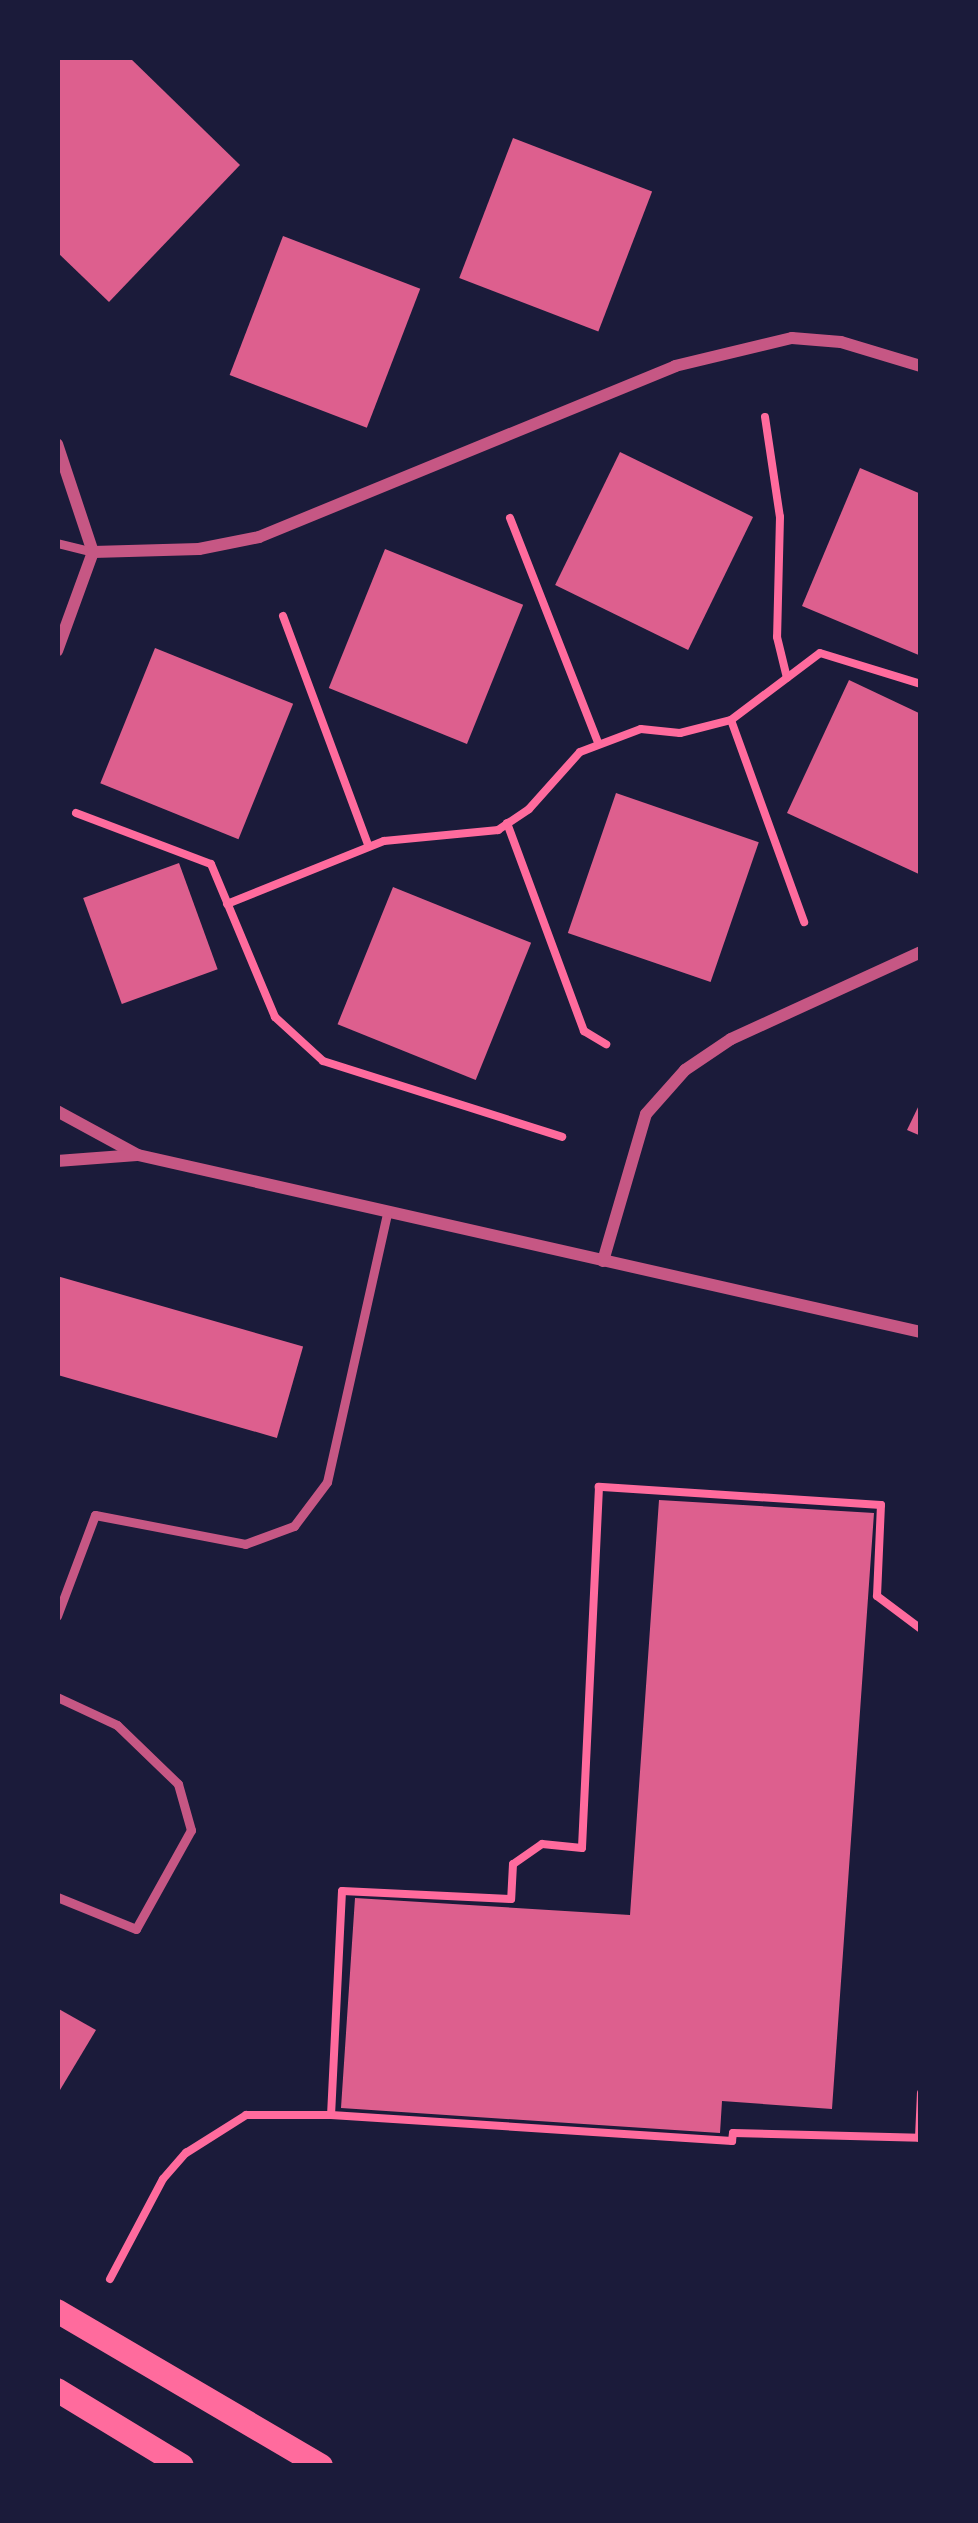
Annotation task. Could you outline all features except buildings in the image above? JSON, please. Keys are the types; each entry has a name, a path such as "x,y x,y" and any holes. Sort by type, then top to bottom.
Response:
{"main road":[{"path":"57,2311 321,2466"},
{"path":"57,2390 182,2466"}],"street":[{"path":"93,552 199,549 259,537 675,366 792,338 859,346 921,366"},
{"path":"57,444 93,552 57,651"},
{"path":"603,1261 646,1114 685,1070 731,1039 921,952"},
{"path":"57,1111 138,1155 921,1332"},
{"path":"57,1161 138,1155"}],"lane":[{"path":"57,542 93,552"},
{"path":"57,1616 94,1515 245,1544 294,1526 327,1482 388,1213"},
{"path":"57,1697 118,1725 178,1784 190,1830 136,1929 57,1897"}],"path":[{"path":"765,417 780,517 777,637 787,679"},
{"path":"510,518 598,742"},
{"path":"283,616 369,847"},
{"path":"227,904 369,847 419,836 464,839 507,823 598,742 641,729 680,733 731,720 820,653 921,684"},
{"path":"731,720 804,922"},
{"path":"76,813 211,864 275,1017 323,1061 562,1138"},
{"path":"507,823 584,1031 606,1044"},
{"path":"332,2114 342,1891 511,1899 513,1864 542,1844 582,1849 599,1487 881,1504 877,1597 921,1629"},
{"path":"110,2279 163,2179 186,2153 246,2116 332,2114 732,2141 733,2133 919,2138 921,2093"}]}
